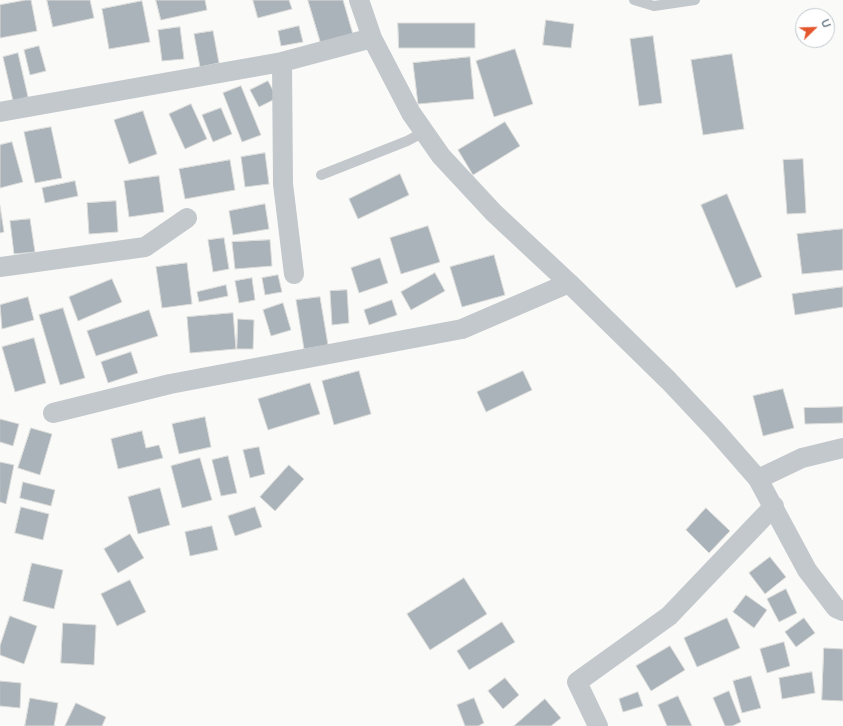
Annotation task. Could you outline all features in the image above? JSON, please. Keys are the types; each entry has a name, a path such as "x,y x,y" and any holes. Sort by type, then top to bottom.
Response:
{"street":[{"path":"358,0 372,38 411,113 441,156 494,213 569,283 669,381 716,431 758,480 774,506 807,570 836,608 843,611"},
{"path":"0,112 282,62 372,38"},
{"path":"282,62 284,184 294,274"},
{"path":"0,268 145,247 187,218"},
{"path":"53,413 170,384 462,329 569,283"},
{"path":"758,480 802,458 843,448"},
{"path":"598,726 577,682 669,616 774,506"}],"lane":[{"path":"634,0 654,6 695,0"},
{"path":"321,175 406,142 424,132"}],"building":[{"path":"31,0 37,31 0,38 0,5"},
{"path":"47,0 90,0 94,18 53,27"},
{"path":"156,0 205,0 207,10 161,20"},
{"path":"253,0 289,0 292,9 258,18"},
{"path":"308,0 343,0 354,38 322,47"},
{"path":"142,1 150,42 109,49 102,9"},
{"path":"546,20 574,24 571,48 543,45"},
{"path":"398,23 475,23 475,48 399,48"},
{"path":"299,26 303,42 281,46 278,31"},
{"path":"180,27 184,59 162,61 158,30"},
{"path":"213,31 219,63 200,67 194,34"},
{"path":"653,36 662,103 639,106 630,39"},
{"path":"39,46 46,71 30,75 24,50"},
{"path":"515,49 533,104 494,117 476,61"},
{"path":"18,53 28,97 13,101 3,57"},
{"path":"732,54 744,129 703,135 691,60"},
{"path":"470,57 474,99 418,104 413,63"},
{"path":"268,81 277,98 259,107 250,90"},
{"path":"241,86 261,135 242,142 223,93"},
{"path":"191,104 207,139 185,149 169,114"},
{"path":"221,108 232,134 213,142 202,115"},
{"path":"143,111 157,154 129,164 114,120"},
{"path":"505,122 520,146 473,175 458,150"},
{"path":"51,127 62,178 35,183 24,132"},
{"path":"12,142 23,182 0,188 0,145"},
{"path":"265,153 269,184 245,187 241,157"},
{"path":"803,159 806,213 787,214 783,160"},
{"path":"230,160 235,190 185,199 179,169"},
{"path":"400,174 409,195 358,219 349,199"},
{"path":"159,176 164,212 129,217 124,181"},
{"path":"75,181 78,196 45,203 42,188"},
{"path":"727,194 762,277 736,288 701,205"},
{"path":"116,201 118,232 89,234 87,203"},
{"path":"265,204 269,229 233,235 229,211"},
{"path":"0,206 4,232 0,233"},
{"path":"30,219 35,252 14,254 10,221"},
{"path":"428,226 440,262 401,274 390,238"},
{"path":"843,229 843,270 802,274 797,234"},
{"path":"224,238 229,269 213,272 208,240"},
{"path":"270,240 272,266 235,269 232,242"},
{"path":"494,255 505,295 462,307 450,267"},
{"path":"380,258 388,283 359,293 351,268"},
{"path":"187,263 192,304 162,308 156,267"},
{"path":"435,273 445,291 411,310 401,292"},
{"path":"278,275 282,292 265,295 262,278"},
{"path":"252,278 255,300 239,303 235,281"},
{"path":"112,279 122,302 78,321 69,297"},
{"path":"226,285 228,296 199,302 197,292"},
{"path":"843,287 843,307 795,315 792,294"},
{"path":"347,290 349,323 332,325 330,291"},
{"path":"28,297 34,320 2,329 0,305"},
{"path":"320,297 328,345 304,349 296,300"},
{"path":"392,300 397,315 369,325 364,310"},
{"path":"283,303 291,330 271,336 263,310"},
{"path":"63,308 85,378 60,385 39,315"},
{"path":"149,310 158,336 96,356 87,331"},
{"path":"233,313 236,349 190,353 187,317"},
{"path":"238,319 254,320 253,349 237,349"},
{"path":"34,338 46,383 15,392 2,347"},
{"path":"131,352 138,373 108,383 101,362"},
{"path":"359,371 371,414 334,425 322,381"},
{"path":"523,371 532,390 486,412 477,392"},
{"path":"310,383 320,414 268,430 258,399"},
{"path":"783,389 794,428 763,436 753,396"},
{"path":"843,407 843,423 805,424 804,408"},
{"path":"205,417 211,447 179,454 172,424"},
{"path":"0,419 19,424 13,446 0,442"},
{"path":"31,428 52,434 40,475 18,468"},
{"path":"142,431 146,448 159,445 163,458 118,469 111,439"},
{"path":"259,447 265,474 250,478 243,450"},
{"path":"228,456 237,493 221,496 212,460"},
{"path":"200,458 212,500 182,508 171,466"},
{"path":"0,462 14,465 6,504 0,502"},
{"path":"289,465 304,479 275,511 260,497"},
{"path":"23,482 55,490 51,506 20,498"},
{"path":"160,488 170,525 138,534 128,497"},
{"path":"21,507 49,514 43,540 15,533"},
{"path":"255,507 262,527 235,536 228,516"},
{"path":"706,508 730,531 709,553 686,530"},
{"path":"212,526 218,550 190,556 185,532"},
{"path":"130,534 144,558 118,573 104,549"},
{"path":"770,557 786,577 765,594 749,573"},
{"path":"32,563 63,570 54,609 23,601"},
{"path":"464,578 487,614 430,650 407,614"},
{"path":"130,580 146,612 117,626 101,594"},
{"path":"786,589 797,613 779,622 767,599"},
{"path":"746,595 767,610 754,628 733,612"},
{"path":"10,616 37,626 24,664 0,655 0,646"},
{"path":"727,618 740,648 697,667 684,638"},
{"path":"804,618 815,633 796,647 785,632"},
{"path":"502,622 515,642 469,670 457,651"},
{"path":"63,623 96,625 94,665 61,663"},
{"path":"784,642 790,666 767,673 760,649"},
{"path":"670,646 685,670 651,691 636,666"},
{"path":"824,648 843,649 843,701 822,700"},
{"path":"812,672 815,693 782,699 779,678"},
{"path":"751,676 761,708 742,713 733,681"},
{"path":"505,678 519,695 503,709 488,691"},
{"path":"0,681 21,683 20,708 0,706"},
{"path":"729,691 741,722 732,726 725,726 713,698"},
{"path":"638,692 643,706 623,712 619,699"},
{"path":"678,696 692,726 667,726 658,705"},
{"path":"30,698 58,703 54,726 25,726"},
{"path":"474,698 484,723 478,726 465,726 457,705"},
{"path":"545,699 561,718 551,726 514,726"},
{"path":"76,703 106,717 102,726 65,726"}]}
